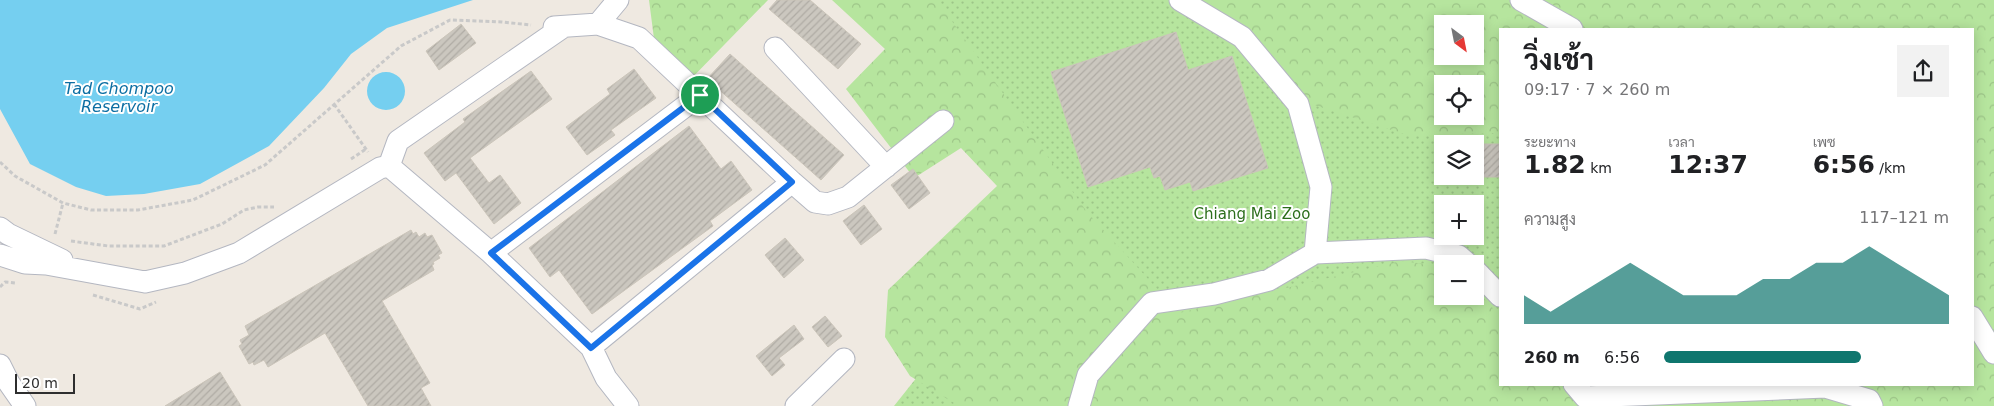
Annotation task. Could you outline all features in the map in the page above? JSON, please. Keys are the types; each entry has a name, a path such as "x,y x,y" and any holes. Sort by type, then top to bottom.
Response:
{"street":[{"path":"598,24 618,0"},
{"path":"1180,0 1242,37 1298,104 1321,187 1315,253"},
{"path":"1521,0 1570,28"},
{"path":"0,255 25,263 46,264 145,282 185,273 209,265 253,245 385,167 398,140 559,27 598,24 639,38 815,202 828,204 848,197 943,121"},
{"path":"775,48 886,167"},
{"path":"491,253 700,95"},
{"path":"385,167 491,253 591,348 606,378 628,406"},
{"path":"591,348 792,182"},
{"path":"0,228 49,255 89,272"},
{"path":"1079,406 1088,375 1152,303 1214,294 1269,280 1315,253 1426,248 1455,255"},
{"path":"0,272 25,263"},
{"path":"1484,279 1499,295"},
{"path":"1974,320 1994,352"},
{"path":"796,406 844,359"},
{"path":"0,365 9,383 25,406"},
{"path":"1576,386 1585,397 1825,387 1869,400 1872,406"}],"path":[{"path":"0,162 14,176 63,203 92,210 138,210 194,200 265,165 401,46 450,20 559,27"},
{"path":"334,104 366,149 385,167"},
{"path":"343,164 366,149"},
{"path":"62,240 108,246 164,246 222,224 244,210 258,206 271,208 276,206"}],"green space":[{"path":"649,0 768,0 684,86 657,62"},
{"path":"832,0 937,0 1087,212 1179,313 1401,261 1434,265 1434,305 1484,305 1484,299 1499,315 1499,386 1565,386 1584,406 959,406 910,376 885,337 888,290 997,186 961,148 914,178 846,89 885,49"},
{"name":"Chiang Mai Zoo","path":"882,0 1994,0 1994,406 894,406 1062,195"},
{"path":"1208,0 1994,0 1994,406 1599,406 1620,386 1974,386 1974,28 1499,28 1499,133 1407,135 1311,104"}],"water":[{"name":"Tad Chompoo Reservoir","path":"0,0 473,0 387,28 351,54 324,88 269,146 200,184 144,194 106,196 76,187 30,164 0,109"},
{"path":"386,72 393,73 399,78 404,84 404,98 399,104 393,109 386,110 379,109 373,104 368,98 367,91 368,84 373,78 379,73"}],"building":[{"path":"777,0 810,0 861,44 838,69 769,9"},
{"path":"461,24 476,43 439,70 426,51"},
{"path":"1176,32 1188,70 1232,56 1268,168 1193,191 1190,182 1165,190 1160,176 1154,178 1150,167 1088,187 1051,72"},
{"path":"730,54 844,155 821,180 707,79"},
{"path":"634,69 656,98 611,130 615,135 587,155 566,127 610,94 607,89"},
{"path":"531,71 552,99 470,158 489,183 500,175 521,203 494,224 456,173 445,181 424,153 465,122 463,119"},
{"path":"689,126 721,169 731,161 752,190 710,221 713,226 592,314 559,270 550,277 529,248"},
{"path":"1484,144 1499,144 1499,177 1484,177"},
{"path":"913,169 930,193 909,209 891,185"},
{"path":"864,205 882,229 861,245 843,221"},
{"path":"411,230 413,234 416,232 419,237 425,233 427,237 432,235 442,253 438,255 440,258 433,262 434,270 382,301 430,383 421,388 431,406 368,406 325,333 268,367 264,360 254,365 253,362 249,364 239,346 242,344 240,340 249,335 245,326"},
{"path":"785,238 804,260 784,278 765,255"},
{"path":"825,316 842,336 828,347 812,327"},
{"path":"794,325 804,339 779,358 785,365 772,376 756,356"},
{"path":"220,372 241,406 165,406"}],"route":[{"path":"700,95 792,182 591,348 491,253 700,95"}]}
